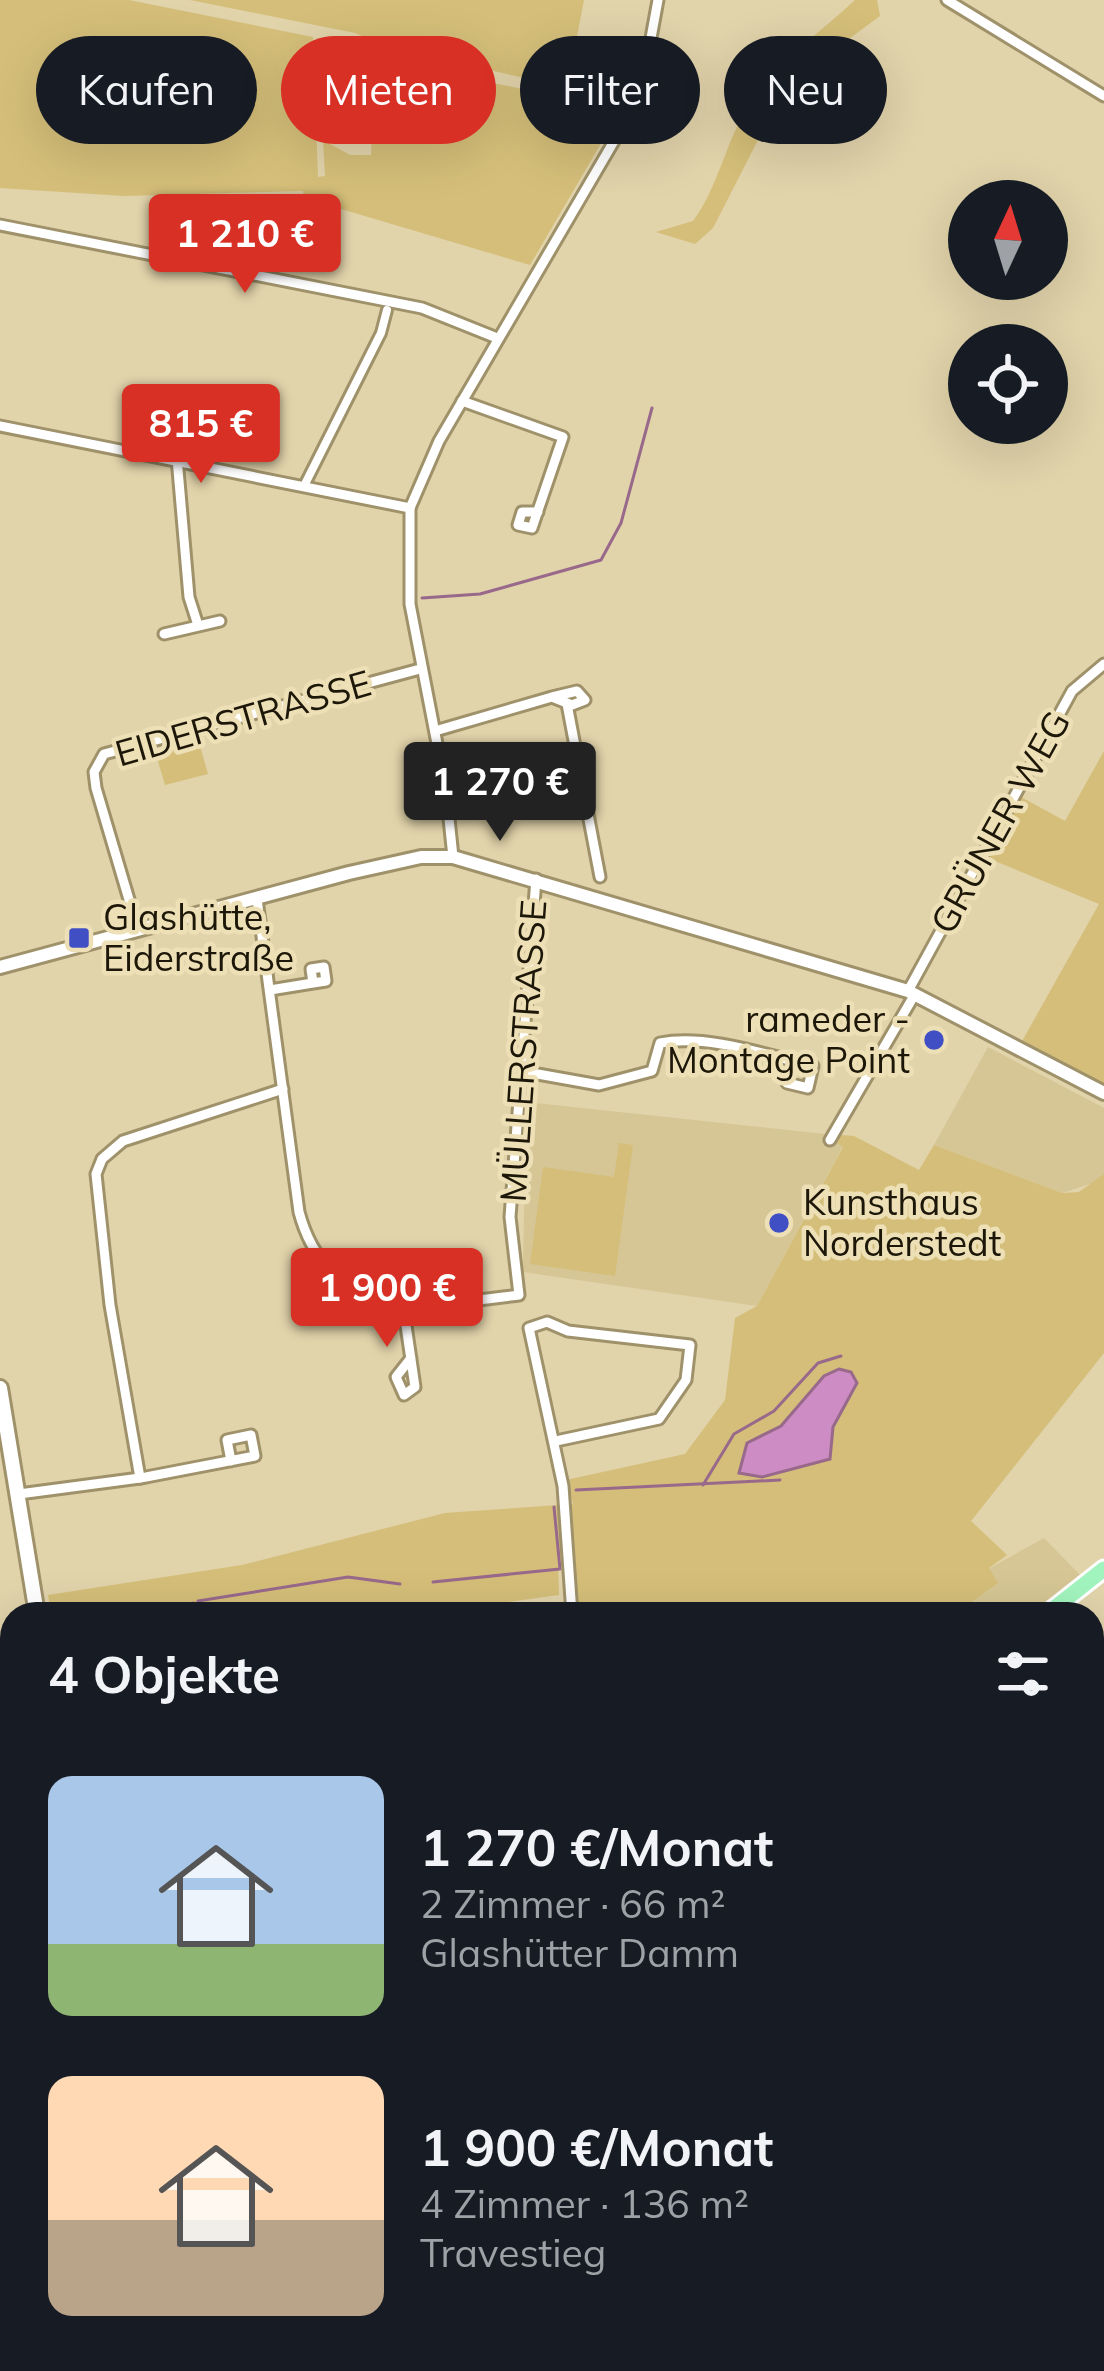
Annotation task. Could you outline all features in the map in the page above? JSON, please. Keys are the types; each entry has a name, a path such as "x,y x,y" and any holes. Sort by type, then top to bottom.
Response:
{"main road":[{"path":"0,1388 35,1602"},
{"path":"1062,1602 1104,1569"}],"street":[{"path":"453,857 410,604 410,508 497,338 631,112 642,87 658,0"},
{"path":"947,0 1104,96"},
{"path":"0,225 422,308 497,338"},
{"path":"304,484 381,333 387,310"},
{"path":"462,401 563,437 538,512"},
{"path":"0,426 410,508"},
{"path":"177,458 189,596 197,622"},
{"path":"164,634 197,622 220,621"},
{"name":"GRÜNER WEG","path":"830,1140 1072,691 1104,664"},
{"name":"EIDERSTRASSE","path":"138,930 96,788 94,772 104,754 420,669"},
{"path":"435,731 552,697 577,691 585,697 579,705 552,697"},
{"path":"567,704 600,877"},
{"path":"0,967 421,857 453,857 911,992 1104,1093"},
{"name":"MÜLLERSTRASSE","path":"403,1306 519,1295 511,1217 536,880"},
{"path":"257,898 299,1212 309,1245 349,1283 403,1306 411,1358"},
{"path":"270,990 314,983"},
{"path":"521,1071 616,1083 652,1071 660,1042 673,1040 791,1061"},
{"path":"140,1478 110,1305 96,1174 102,1159 123,1141 283,1089"},
{"path":"556,1441 659,1419 686,1380 690,1345 568,1331 548,1322 529,1328 556,1441 571,1602"},
{"path":"19,1494 231,1461"}],"shaded area":[{"path":"0,0 129,0 308,36 281,36 281,144 317,144 318,177 325,176 323,144 350,155 371,155 371,144 496,144 496,84 520,88 520,144 601,144 530,265 304,198 303,191 124,196 0,188"},
{"path":"190,0 584,0 577,36 520,36 520,77 496,72 496,36 355,33"},
{"path":"855,0 877,0 880,16 853,36 815,36"},
{"path":"730,144 756,144 713,228 695,244 656,232 693,221"},
{"path":"198,739 208,774 165,785 155,751"},
{"path":"1104,751 1104,1086 1021,1043 1099,904 985,857 1021,797 1065,821"},
{"path":"988,1047 1104,1108 1104,1174 1096,1182 1062,1193 934,1145"},
{"path":"526,1102 825,1134 843,1146 757,1306 523,1272"},
{"path":"825,1134 854,1136 919,1170 934,1145 1062,1193 1079,1192 1104,1174 1104,1353 971,1521 1007,1555 989,1568 998,1583 972,1602 578,1602 574,1561 558,1562 559,1595 507,1602 49,1602 48,1595 242,1565 445,1513 573,1504 566,1480 685,1454 725,1400 735,1318 757,1306 843,1147","holes":["855,1390 833,1427 830,1459 762,1477 752,1473 747,1443 781,1426 814,1392"]},
{"path":"619,1143 633,1145 615,1276 530,1264 543,1167 614,1177"},
{"path":"839,1369 851,1372 857,1383 833,1427 830,1459 762,1477 739,1473 747,1443 781,1426 824,1376"},
{"path":"1044,1538 1084,1579 1050,1602 972,1602 997,1584 988,1569"}],"waterway":[{"path":"422,598 480,594 601,560 621,523 652,408"},
{"path":"703,1485 734,1434 774,1411 818,1363 841,1356"},
{"path":"576,1490 780,1480"},
{"path":"433,1582 560,1569 554,1507"},
{"path":"198,1601 348,1577 400,1584"}],"place":[{"name":"Glashütte, Eiderstraße","path":"79,938"},
{"name":"rameder - Montage Point","path":"934,1040"},
{"name":"Kunsthaus Norderstedt","path":"779,1223"}]}
